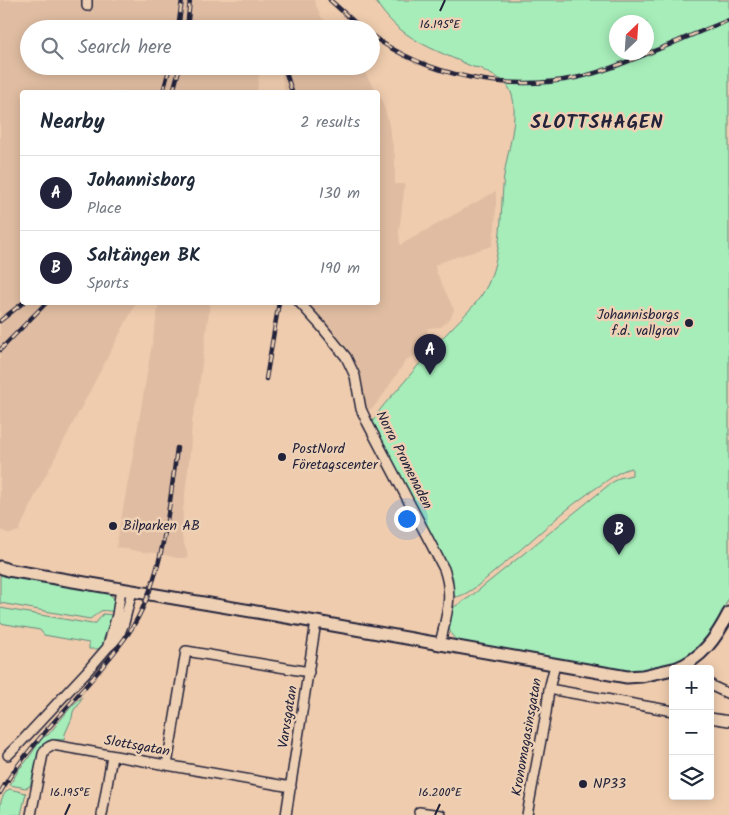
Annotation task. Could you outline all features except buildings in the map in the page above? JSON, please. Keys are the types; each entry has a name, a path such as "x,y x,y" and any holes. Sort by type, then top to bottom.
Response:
{"street":[{"name":"Norra Promenaden","path":"302,305 340,348 349,362 356,376 361,409 371,431 444,569 448,580 449,600 440,644"},
{"path":"3,569 627,677 669,670"},
{"path":"8,755 107,648 126,590"},
{"path":"693,665 715,638 729,613"},
{"name":"Varvsgatan","path":"286,815 310,672 316,622"},
{"path":"167,765 186,651 310,672"},
{"name":"Kronomagasinsgatan","path":"527,815 549,688 555,665"},
{"path":"714,687 729,694"},
{"path":"549,688 669,709"},
{"path":"714,719 729,721"},
{"name":"Slottsgatan","path":"31,815 43,754 45,749 52,745 291,787"},
{"path":"102,815 112,756"},
{"path":"419,812 441,815"}],"shaded area":[{"path":"0,0 314,0 321,17 325,20 20,20 20,75 259,75 257,90 20,90 20,305 135,305 35,496 19,531 10,534 0,530"},
{"path":"282,75 366,75 376,90 285,90"},
{"path":"380,97 388,120 395,157 395,184 405,184 399,231 400,245 496,191 495,227 492,246 435,265 454,310 451,317 441,327 428,328 424,346 419,354 406,360 384,394 373,408 368,410 364,406 360,377 354,358 345,345 308,305 380,305"},
{"path":"159,305 210,305 198,395 192,421 183,511 182,537 188,556 185,558 116,547"}],"green space":[{"path":"375,0 729,0 729,598 710,633 692,652 678,661 663,667 637,672 599,667 460,642 455,639 450,631 449,622 454,607 470,597 610,484 619,478 632,475 632,468 616,474 574,504 476,587 456,597 453,594 453,578 449,569 372,423 384,404 443,337 476,303 488,284 499,244 504,176 513,128 514,103 506,84 500,79 481,68 473,67 431,48 406,34"},
{"path":"0,575 103,591 115,599 115,612 101,611 90,619 0,603"},
{"path":"0,608 92,624 96,623 103,614 114,615 103,645 98,649 89,649 89,643 44,635 40,630 0,623"},
{"path":"82,697 73,712 64,740 51,740 41,747 30,786 26,788 10,785 19,769 43,737 48,735"},
{"path":"9,789 26,793 21,815 0,815 1,801"}],"railway":[{"path":"179,20 182,0"},
{"path":"188,20 190,0"},
{"path":"330,0 352,20"},
{"path":"380,41 417,61 469,77 522,83 549,82 575,78 611,68 729,20"},
{"path":"164,90 168,75"},
{"path":"174,90 178,75"},
{"path":"287,75 291,90"},
{"path":"0,321 20,305"},
{"path":"0,350 44,305"},
{"path":"266,379 278,305"},
{"path":"0,793 31,749 119,646 140,614 157,569 163,545 177,448"}],"place":[{"name":"Johannisborgs f.d. vallgrav","path":"689,323"},
{"name":"Johannisborg","path":"430,375"},
{"name":"PostNord Företagscenter","path":"282,457"},
{"name":"Bilparken AB","path":"113,526"},
{"name":"Saltängen BK","path":"619,555"},
{"name":"NP33","path":"583,784"}],"district":[{"name":"SLOTTSHAGEN","path":"597,123"}]}
